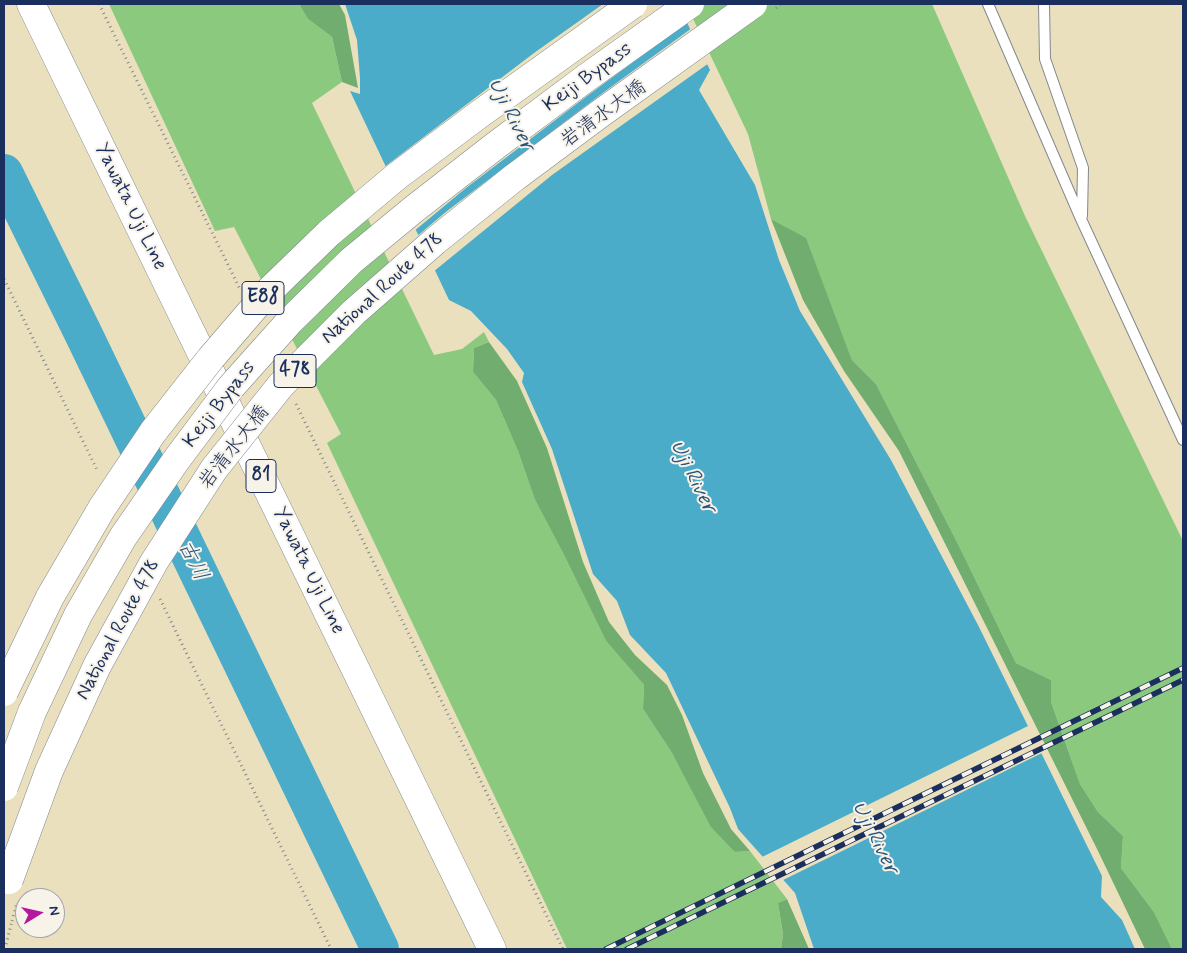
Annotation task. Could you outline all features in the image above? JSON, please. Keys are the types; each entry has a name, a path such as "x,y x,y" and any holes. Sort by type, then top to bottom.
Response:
{"main road":[{"name":"Yawata Uji Line","path":"30,4 492,949"},
{"name":"Keiji Bypass","path":"4,692 50,596 102,508 153,432 211,358 266,294 329,233 397,176 482,112 633,4"},
{"name":"Keiji Bypass","path":"4,787 32,712 87,600 123,537 177,460 238,379 296,314 351,262 407,214 586,78 690,4"},
{"name":"National Route 478","path":"14,887 49,771 97,666 154,562 214,469 281,385 354,312 435,241 515,177 601,112 763,7"}],"lane":[{"path":"988,4 1082,219 1183,440"},
{"path":"1044,4 1045,60 1083,168 1082,219"}],"path":[{"path":"99,4 243,295"},
{"path":"763,7 781,4"},
{"path":"4,279 100,476"},
{"path":"295,401 563,949"},
{"path":"156,592 330,949"},
{"path":"5,949 12,921 14,887"}],"green space":[{"path":"109,4 299,4 308,19 332,37 342,82 312,103 434,355 462,349 484,332 489,342 474,348 473,372 496,400 518,451 535,500 606,641 644,685 643,709 672,753 690,785 735,852 750,851 787,899 778,903 783,934 781,949 567,949 327,443 341,434 234,227 215,231"},
{"path":"299,4 339,4 345,15 358,88 342,82 332,37 308,19"},
{"path":"686,4 932,4 1025,216 1183,541 1183,949 1172,949 1154,912 1121,868 1123,836 1098,812 1080,784 1051,702 1051,680 1016,663 959,546 876,384 852,360 806,239 771,219 748,134"},
{"path":"771,219 806,238 852,360 876,384 959,546 1016,663 1051,680 1051,702 1080,784 1098,812 1123,836 1121,868 1154,912 1172,949 1145,949 899,451 844,371 803,300"},
{"path":"489,342 517,381 547,448 583,562 609,622 635,655 667,685 682,715 703,773 731,829 750,851 735,852 711,827 672,753 643,709 644,685 606,641 535,500 518,451 496,400 473,372 474,348"},
{"path":"787,899 809,949 781,949 783,934 778,903"}],"water":[{"name":"Uji River","path":"345,4 678,4 710,70 699,90 755,185 779,260 800,311 891,460 978,625 1102,876 1101,897 1122,920 1135,949 814,949 795,893 738,829 730,808 666,673 630,635 617,601 593,574 552,449 522,382 524,373 507,349 471,311 449,300 350,91 360,94 360,78 357,40"}],"pier":[{"path":"603,4 681,4 689,21 466,188 413,232 383,168 534,53"},
{"path":"692,28 709,63 552,175 433,272 416,237 447,211 604,92"},
{"path":"1030,725 1044,752 781,881 760,858"}],"waterway":[{"name":"古川","path":"4,173 380,949"}],"railway":[{"path":"606,949 1183,668"},
{"path":"627,949 1183,680"}]}
